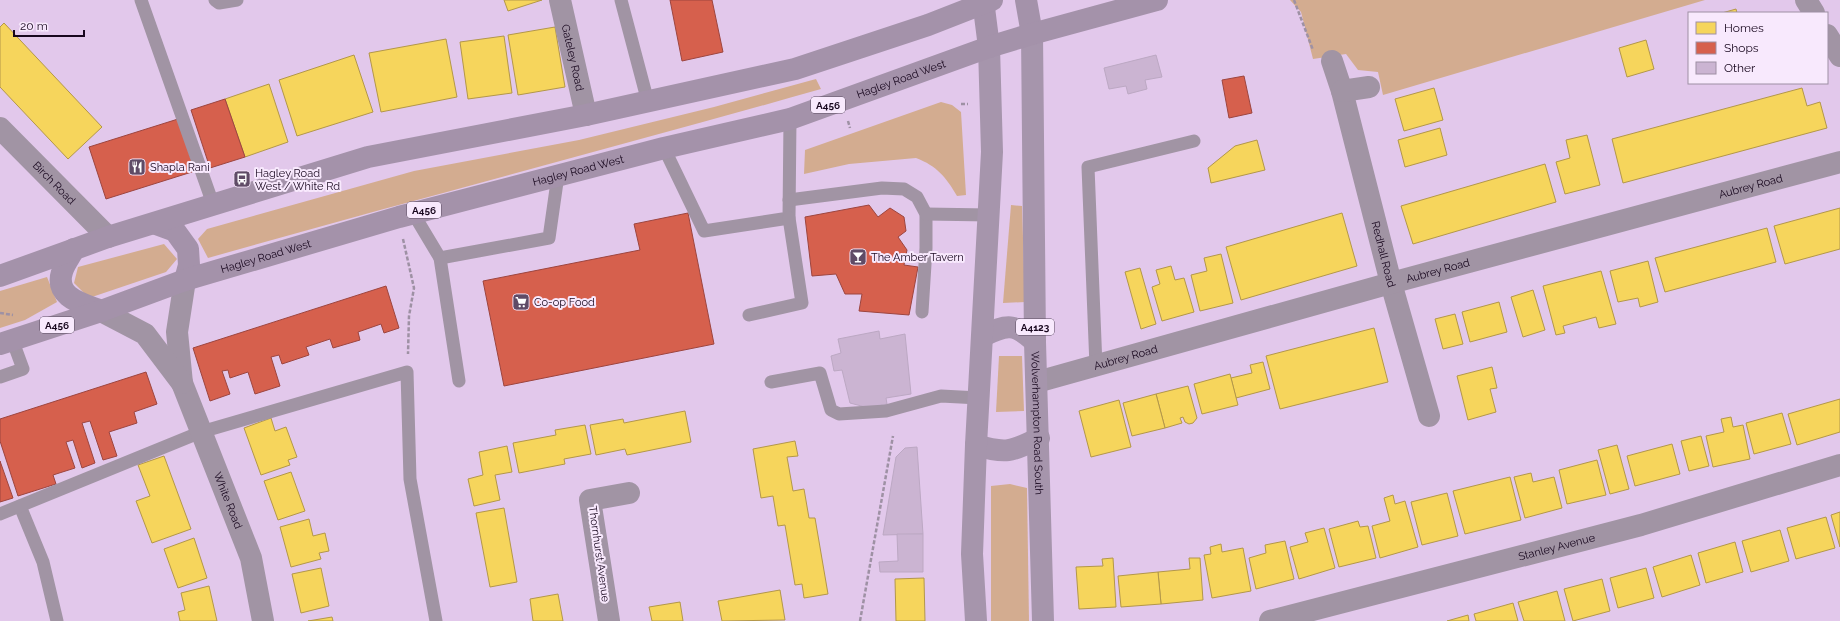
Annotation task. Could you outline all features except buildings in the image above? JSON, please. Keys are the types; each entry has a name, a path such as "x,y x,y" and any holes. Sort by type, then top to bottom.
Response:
{"highway":[{"path":"1026,0 1032,34"},
{"name":"Hagley Road West","path":"6,342 101,311 185,280 406,215 664,148 790,119 989,47 1157,0"},
{"path":"0,276 108,237 156,224 213,204 368,157 586,115 795,69 928,25 986,1 989,47"},
{"path":"156,224 175,231 188,249 189,265 185,280"},
{"path":"74,249 61,273 62,289 70,299 101,311"}],"main road":[{"name":"Wolverhampton Road South","path":"1032,34 1036,342 1043,621"},
{"path":"976,621 972,554 976,445 992,152 989,47"},
{"path":"983,336 1001,327 1022,330 1036,342"},
{"path":"976,445 996,451 1015,450 1039,438"}],"street":[{"name":"Gateley Road","path":"560,0 586,115"},
{"path":"1806,0 1813,12"},
{"path":"1828,37 1840,56"},
{"name":"Redhall Road","path":"1332,61 1342,91 1391,283 1429,416"},
{"path":"1342,91 1369,87"},
{"name":"Birch Road","path":"0,128 108,237"},
{"name":"Aubrey Road","path":"1037,382 1391,283 1840,162"},
{"name":"White Road","path":"185,280 177,332 182,383 251,558 263,621"},
{"name":"White Road","path":"101,311 145,334 182,383"},
{"name":"Stanley Avenue","path":"1270,621 1641,525 1840,465"},
{"name":"Thornhurst Avenue","path":"609,621 590,500 629,493"}],"lane":[{"path":"141,0 213,204"},
{"path":"215,0 219,3 237,0"},
{"path":"621,0 648,102"},
{"path":"749,315 802,303 789,218 790,119"},
{"path":"1096,366 1088,166 1194,142"},
{"path":"664,148 704,231 789,218"},
{"path":"440,258 549,238 558,175"},
{"path":"789,200 882,188 904,189 917,197 926,214 926,248 922,312"},
{"path":"926,214 989,215"},
{"path":"406,215 440,258 459,381"},
{"path":"0,377 22,369 6,342"},
{"path":"0,514 201,432 407,372 410,479 436,621"},
{"path":"771,382 820,373 832,410 839,414 886,410 941,396 979,398"},
{"path":"20,506 43,562 57,621"}],"path":[{"path":"1294,0 1319,63 1332,61"},
{"path":"406,215 414,288 409,316 407,372"},
{"path":"860,621 893,436"}],"shaded area":[{"path":"1290,0 1705,0 1383,95 1378,72 1358,70 1346,54 1313,59 1301,12"},
{"path":"816,79 821,89 208,258 198,239 207,229 414,171 579,140 714,107"},
{"path":"941,102 952,105 961,112 966,195 957,196 949,183 940,173 930,165 916,158 849,164 804,174 805,150"},
{"path":"1011,205 1022,206 1025,302 1003,303"},
{"path":"164,244 177,259 166,272 89,298 74,283 78,267"},
{"path":"47,277 57,302 25,320 0,328 0,291"},
{"path":"999,356 1022,356 1024,411 996,412"},
{"path":"1010,484 1027,488 1029,621 991,621 991,486"}],"place":[{"name":"Shapla Rani","path":"137,167"},
{"name":"Hagley Road West / White Rd","path":"242,179"},
{"name":"The Amber Tavern","path":"858,257"},
{"name":"Co-op Food","path":"521,302"}]}
